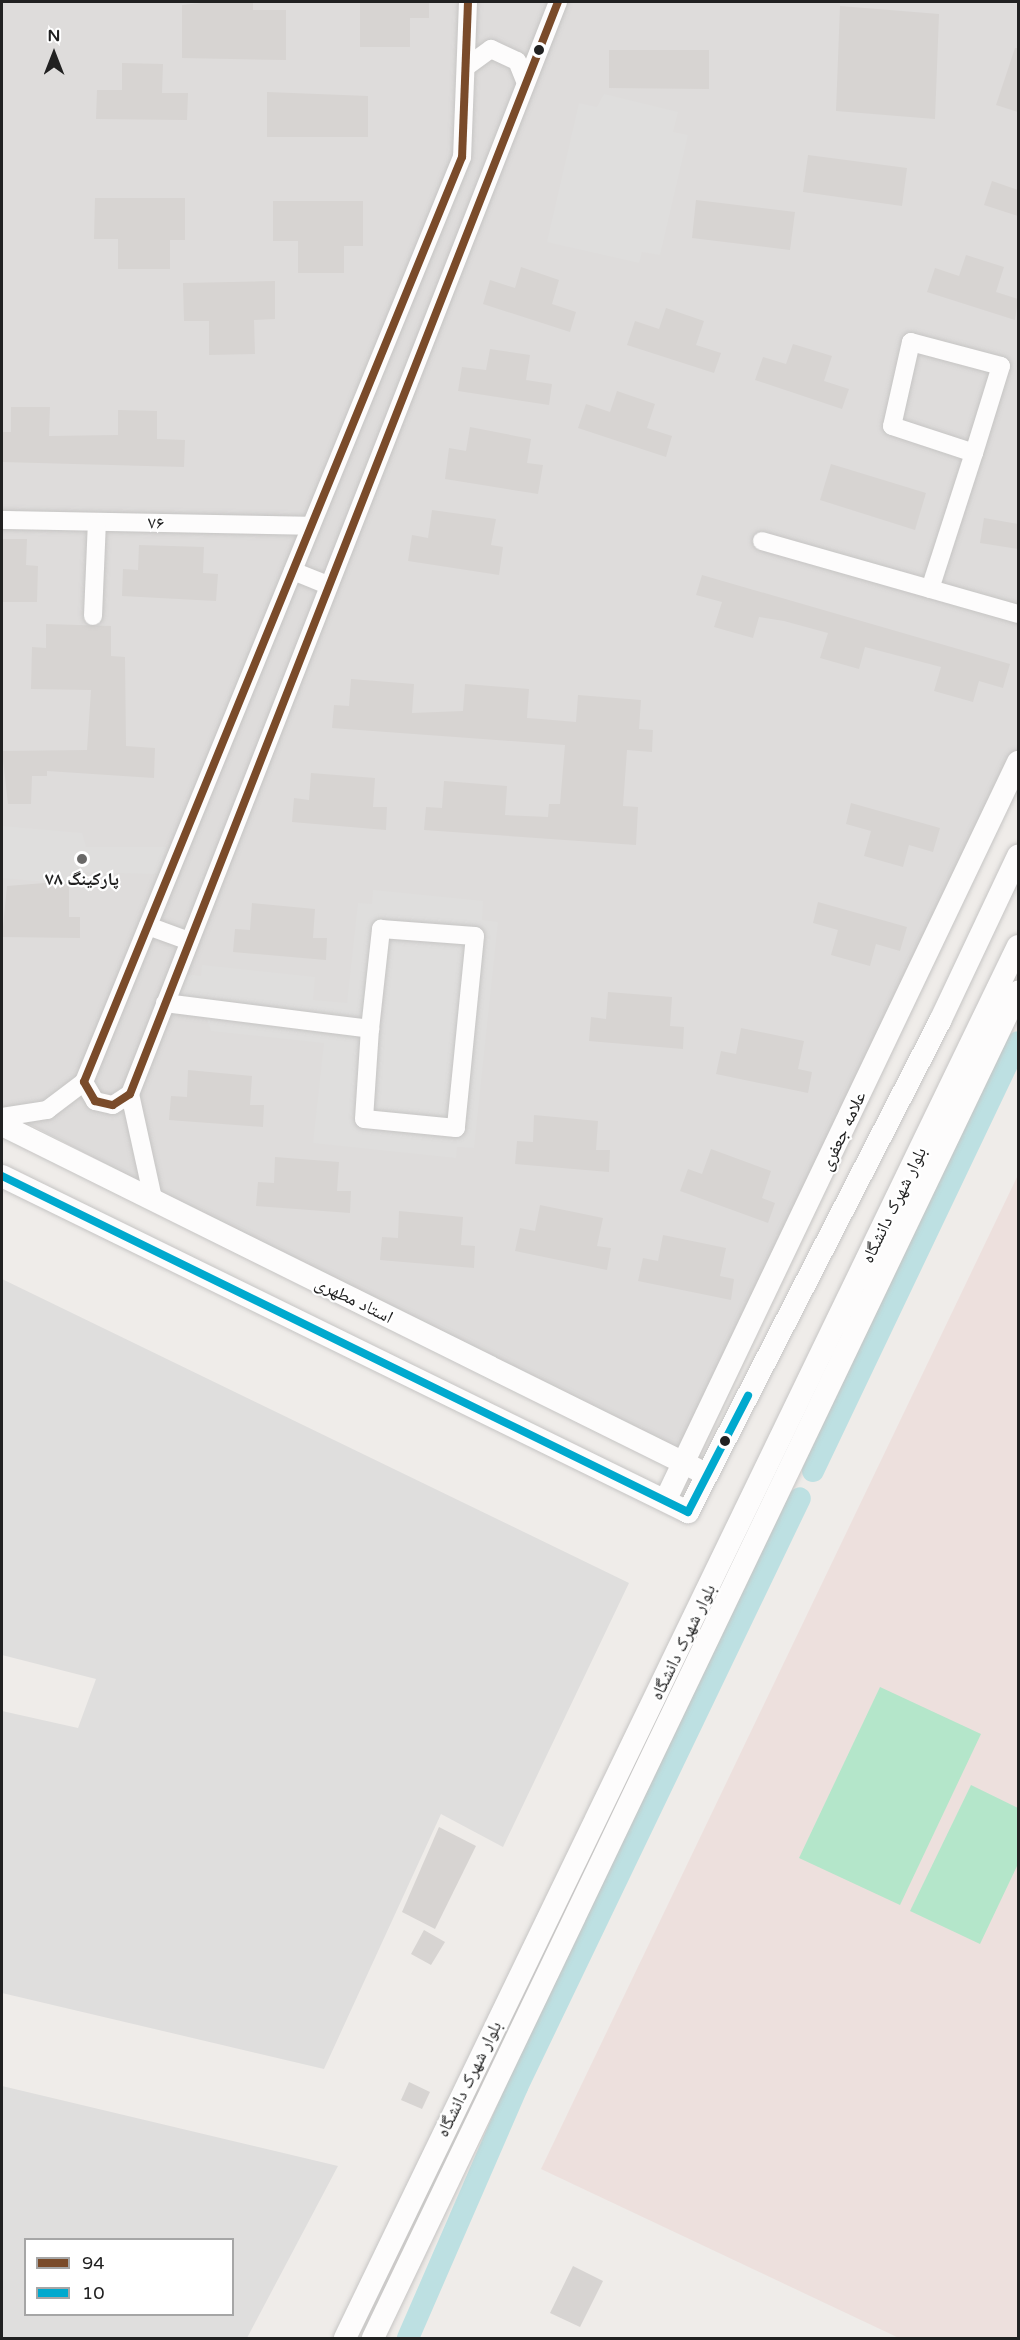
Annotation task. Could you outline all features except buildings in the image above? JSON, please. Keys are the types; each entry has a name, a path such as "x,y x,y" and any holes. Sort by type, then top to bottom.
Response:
{"street":[{"path":"2,1117 47,1110 84,1082 462,157 468,2"},
{"path":"153,1199 130,1094 326,585 558,2"},
{"path":"466,67 492,50 517,61 525,81"},
{"path":"930,589 974,453 1001,366 912,342 892,426 974,453"},
{"name":"۷۶","path":"2,520 311,526"},
{"path":"93,616 97,522"},
{"path":"762,541 1018,614"},
{"path":"293,571 326,585"},
{"name":"علامه جعفری","path":"1018,762 666,1499 688,1512 940,1021 1018,856"},
{"path":"148,926 189,941"},
{"path":"381,929 475,936 456,1128 364,1119 370,1029 381,929"},
{"name":"بلوار شهرک دانشگاه","path":"345,2338 1018,946"},
{"name":"بلوار شهرک دانشگاه","path":"373,2338 1018,992"},
{"path":"165,1003 370,1029"},
{"path":"84,1082 95,1101 113,1105 130,1094"},
{"name":"استاد مطهری","path":"2,1125 708,1474"},
{"path":"2,1176 666,1499"}],"shaded area":[{"path":"2,2 1018,2 1018,784 684,1464 2,1110"},
{"path":"604,94 678,112 673,132 688,135 660,255 642,252 639,263 547,242 579,103 597,107"},
{"name":"پارکینگ ۷۸","path":"2,826 82,833 86,847 166,847 158,874 74,872 69,884 2,878"},
{"path":"373,890 483,901 482,920 498,922 474,1148 457,1147 456,1158 313,1143 324,1043 211,1031 206,1016 171,1012 175,973 201,976 202,965 315,977 313,1000 347,1003 358,903 372,904"},
{"path":"1018,1175 1018,2338 899,2338 541,2169"},
{"path":"2,1279 629,1583 503,1847 441,1814 324,2069 2,1993 2,1711 78,1728 96,1679 2,1655"},
{"path":"2,2086 338,2166 247,2338 2,2338"}],"green space":[{"path":"880,1687 981,1734 900,1905 799,1858"},
{"path":"971,1785 1018,1808 1018,1864 980,1944 910,1911"}],"waterway":[{"path":"813,1471 1018,1042"},
{"path":"408,2338 517,2087 800,1498"}],"transit line":[{"name":"94","path":"468,2 462,157 84,1082 95,1101 113,1105 130,1094 558,2"},
{"name":"10","path":"2,1176 688,1512 748,1396"}],"place":[{"name":"پارکینگ ۷۸","path":"82,859"}]}
